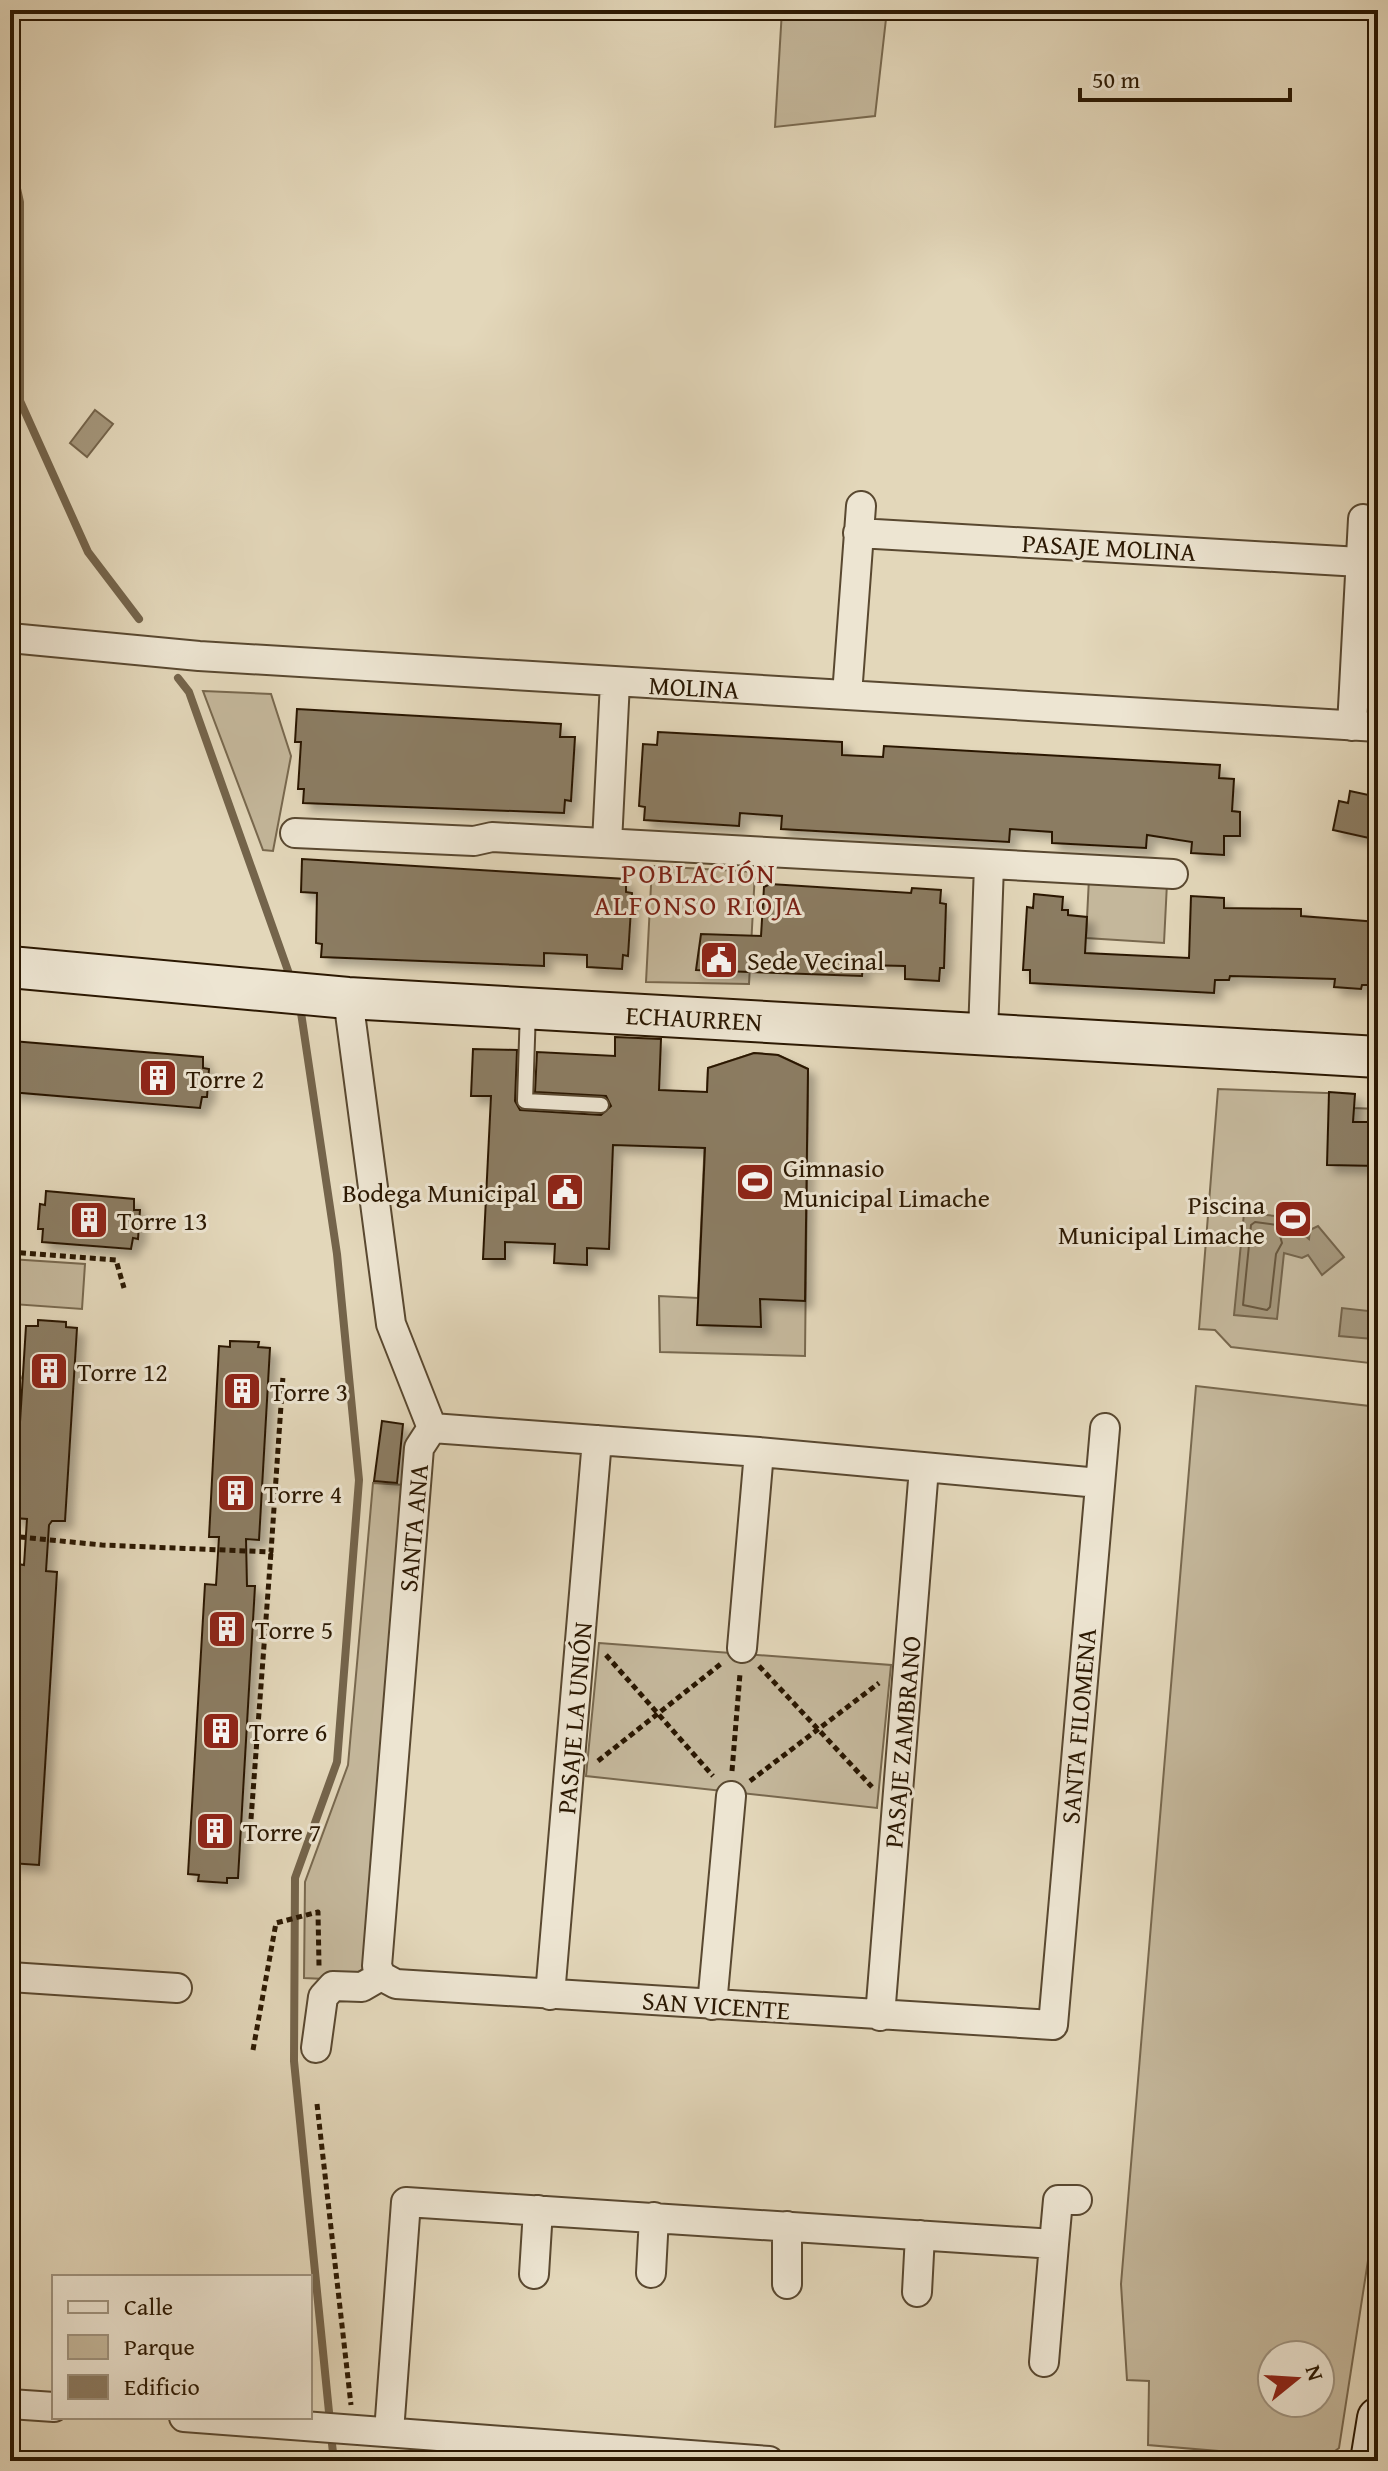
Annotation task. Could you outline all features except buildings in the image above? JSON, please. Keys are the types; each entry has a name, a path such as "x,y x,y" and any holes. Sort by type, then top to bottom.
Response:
{"street":[{"name":"PASAJE MOLINA","path":"847,695 860,519 1360,562"},
{"path":"1363,519 1360,562 1365,726"},
{"name":"MOLINA","path":"10,638 199,656 1365,726"},
{"path":"607,843 615,682"},
{"path":"295,833 607,843 1173,874"},
{"path":"983,1034 989,865"},
{"name":"ECHAURREN","path":"10,967 329,996 1378,1057"},
{"name":"SANTA ANA","path":"329,996 391,1324 432,1428 419,1448 377,1966 381,1976"},
{"path":"432,1428 759,1452 1099,1483"},
{"name":"SANTA FILOMENA","path":"1053,2025 1105,1428"},
{"name":"PASAJE LA UNIÓN","path":"550,1995 597,1440"},
{"path":"742,1648 759,1452"},
{"name":"PASAJE ZAMBRANO","path":"880,2016 924,1468"},
{"path":"712,2005 731,1796"},
{"path":"316,2048 323,1997 328,1991 333,1986 362,1987 381,1976"},
{"name":"SAN VICENTE","path":"381,1976 396,1984 1053,2025"},
{"path":"10,1977 177,1988"},
{"path":"1044,2362 1058,2200 1077,2200"},
{"path":"389,2432 406,2202 1054,2244"},
{"path":"534,2274 538,2210"},
{"path":"651,2273 654,2217"},
{"path":"787,2226 787,2284"},
{"path":"917,2292 920,2235"},
{"path":"10,2404 52,2407"},
{"path":"1371,2461 1378,2418"},
{"path":"210,2419 769,2461"}],"lane":[{"path":"528,1008 525,1101 601,1105"}],"path":[{"path":"10,1252 116,1260 124,1288"},
{"path":"10,1306 19,1378 10,1408"},
{"path":"251,1819 283,1376"},
{"path":"10,1536 114,1546 271,1552"},
{"path":"582,1627 731,1796"},
{"path":"569,1784 742,1648"},
{"path":"742,1648 817,1731 896,1811"},
{"path":"731,1796 742,1648"},
{"path":"731,1796 909,1661"},
{"path":"253,2050 272,1928 283,1919 309,1912 320,1915 318,1981 328,1991"},
{"path":"317,2104 354,2430"}],"green space":[{"path":"782,10 887,10 875,116 775,127"},
{"path":"203,691 271,694 291,756 273,851 263,850"},
{"path":"652,866 755,872 749,984 646,982"},
{"path":"1089,878 1167,883 1164,943 1086,938"},
{"name":"Gimnasio Municipal Limache","path":"754,1053 778,1055 808,1069 805,1356 660,1352 659,1296 698,1298 708,1068"},
{"name":"Piscina Municipal Limache","path":"1218,1089 1354,1094 1353,1108 1378,1109 1378,1364 1231,1347 1215,1330 1199,1329"},
{"path":"10,1259 85,1264 82,1309 13,1304 10,1351"},
{"path":"1196,1386 1378,1407 1378,2196 1339,2448 1323,2460 1148,2445 1149,2381 1127,2380 1121,2284"},
{"path":"373,1483 404,1485 364,1968 347,1980 304,1978 305,1882 348,1765"},
{"path":"599,1643 891,1665 877,1808 586,1776"}],"water":[{"path":"95,410 113,424 87,457 70,443"},
{"path":"1244,1213 1287,1217 1287,1237 1304,1235 1309,1239 1310,1230 1318,1226 1344,1257 1322,1275 1308,1255 1302,1258 1284,1253 1277,1319 1234,1315"},
{"path":"1378,1306 1378,1335 1373,1339 1339,1336 1342,1308 1377,1312"}],"waterway":[{"path":"10,157 20,202 20,401 88,552 139,619"},
{"path":"178,678 189,692 292,982"},
{"path":"300,1006 337,1254 359,1480 337,1762 295,1878 294,2061 329,2412"},
{"path":"332,2444 334,2461"}],"place":[{"name":"Sede Vecinal","path":"719,960"},
{"name":"Torre 2","path":"158,1078"},
{"name":"Gimnasio Municipal Limache","path":"755,1182"},
{"name":"Bodega Municipal","path":"565,1192"},
{"name":"Piscina Municipal Limache","path":"1293,1219"},
{"name":"Torre 13","path":"89,1220"},
{"name":"Torre 12","path":"49,1371"},
{"name":"Torre 3","path":"242,1391"},
{"name":"Torre 4","path":"236,1493"},
{"name":"Torre 5","path":"227,1629"},
{"name":"Torre 6","path":"221,1731"},
{"name":"Torre 7","path":"215,1831"}],"district":[{"name":"POBLACIÓN ALFONSO RIOJA","path":"699,888"}]}
